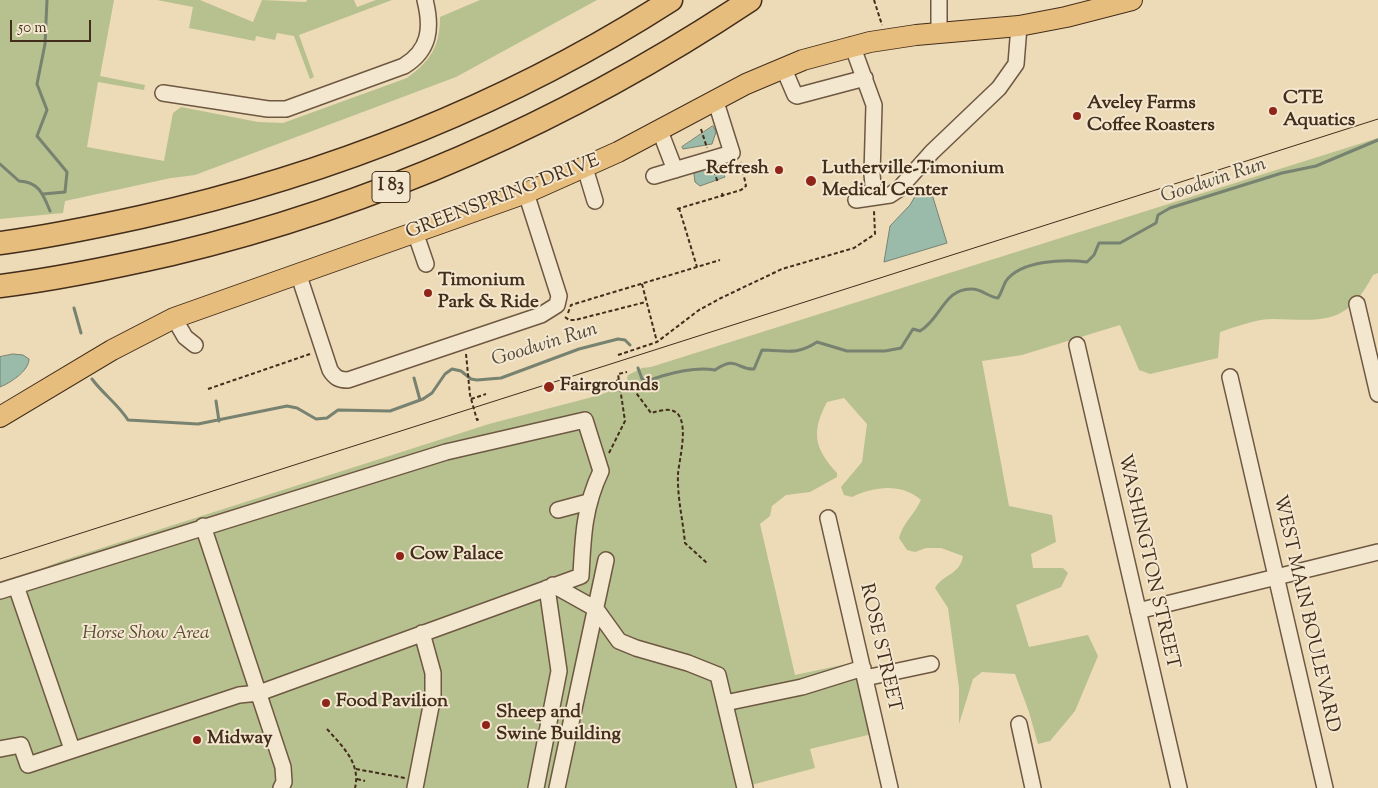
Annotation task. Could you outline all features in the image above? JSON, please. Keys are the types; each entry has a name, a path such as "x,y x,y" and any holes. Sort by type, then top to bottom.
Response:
{"highway":[{"name":"I 83","path":"0,243 91,228 209,202 326,166 396,140 520,85 572,59 671,0"},
{"name":"I 83","path":"0,286 120,266 221,242 340,206 474,153 539,123 591,96 682,44 750,0"}],"main road":[{"name":"GREENSPRING DRIVE","path":"0,417 112,350 174,318 526,193 585,168 660,131 715,99 783,67 852,46 888,38 1019,26 1083,7 1132,0"}],"street":[{"path":"164,93 268,110 286,108 404,66 414,60 428,40 430,28 425,0"},
{"path":"939,0 939,33"},
{"path":"856,200 890,195 899,188 932,152 1010,75 1016,64 1019,26"},
{"path":"852,46 874,106 872,174 874,196"},
{"path":"783,67 795,95 801,97 865,78"},
{"path":"655,179 652,170 673,166 730,146 715,99"},
{"path":"660,131 673,166"},
{"path":"585,168 595,201"},
{"path":"298,273 330,370 334,377 340,380 348,380 541,315 557,306 559,296 526,193"},
{"path":"416,232 426,264"},
{"path":"1357,304 1378,394"},
{"path":"174,318 185,337 195,345"},
{"name":"WASHINGTON STREET","path":"1077,345 1179,788"},
{"name":"WEST MAIN BOULEVARD","path":"1230,377 1325,788"},
{"path":"0,591 203,526 446,452 585,420 600,471 588,502 583,525 581,576 259,693 239,695 28,765 21,745 0,749"},
{"path":"558,510 588,502"},
{"name":"ROSE STREET","path":"828,518 890,788"},
{"path":"203,526 283,767 284,782 282,788"},
{"path":"1138,611 1378,552"},
{"path":"557,788 606,560"},
{"path":"16,586 72,749"},
{"path":"550,587 596,609 619,641 636,648 688,663 718,675 745,788"},
{"path":"536,788 559,671 550,587"},
{"path":"415,784 433,696 433,673 422,634"},
{"path":"725,703 864,673 931,664"},
{"path":"1019,724 1033,788"}],"path":[{"path":"874,0 878,16 888,38"},
{"path":"701,129 708,150"},
{"path":"697,267 678,209 741,190 746,186 741,161"},
{"path":"618,355 657,342 699,310 782,270 854,248 875,234 874,196"},
{"path":"646,302 575,320 563,318 570,311 571,305 720,260"},
{"path":"642,284 657,342"},
{"path":"466,349 470,397 479,420"},
{"path":"208,389 315,352"},
{"path":"600,471 625,421 618,374 627,372"},
{"path":"599,385 600,387 619,380 631,386 651,412 669,409 680,418 683,452 678,473 686,543 708,564"},
{"path":"549,381 552,392"},
{"path":"470,397 486,394"},
{"path":"327,729 353,762 357,779 355,788"},
{"path":"356,769 415,784"},
{"path":"357,779 365,780"}],"green space":[{"path":"0,0 114,0 100,76 145,85 144,90 98,82 87,147 164,161 173,113 181,107 258,122 283,123 407,78 422,66 436,45 440,28 440,17 480,0 597,0 456,77 195,175 171,178 65,201 63,213 0,219"},
{"path":"157,0 200,0 253,22 262,0 306,2 307,0 354,0 357,7 376,0 392,0 299,35 314,77 310,79 294,36 277,33 275,40 256,36 255,41 189,28 193,7"},
{"name":"Horse Show Area","path":"1378,138 1378,273 1373,275 1363,292 1343,312 1320,319 1266,319 1220,332 1218,358 1150,374 1139,370 1120,325 1022,355 982,361 1009,506 1052,515 1056,542 1031,554 1033,568 1063,568 1068,573 1061,587 1016,605 1029,647 1088,635 1098,656 1075,711 1050,741 1038,744 1015,674 982,672 973,679 959,724 959,688 948,608 935,588 938,583 955,571 963,556 941,548 926,548 915,552 907,550 899,538 903,528 921,500 913,495 905,491 888,488 869,490 852,497 844,495 841,487 862,462 867,424 844,398 827,402 817,431 817,439 823,456 837,473 837,477 810,492 786,495 772,506 770,516 760,524 795,675 856,662 872,734 810,749 815,768 740,788 0,788 0,586 61,561 489,424 600,395 629,383 628,375 642,368 651,367"}],"shaded area":[{"path":"713,126 716,132 712,144 683,149 682,147"},
{"path":"716,161 725,177 700,186 695,182 694,174"},
{"path":"931,191 947,243 884,262 890,226 910,205 917,193"},
{"path":"13,354 23,355 29,359 28,363 18,376 0,387 0,357"}],"waterway":[{"path":"43,194 65,192 67,172 37,136 47,110 37,84 45,44 47,0"},
{"name":"Goodwin Run","path":"638,368 642,379 650,380 688,370 715,370 733,363 748,369 754,369 762,350 796,351 817,342 847,351 885,351 901,348 913,329 920,331 927,326 955,293 976,289 998,298 1006,281 1022,269 1044,262 1087,262 1094,255 1099,243 1120,243 1156,223 1158,215 1170,208 1282,173 1316,166 1378,140"},
{"name":"Goodwin Run","path":"0,164 19,181 36,186 50,211"},
{"name":"Goodwin Run","path":"74,308 81,333"},
{"name":"Goodwin Run","path":"92,379 128,420 198,424 287,406 297,408 316,419 327,418 338,410 390,411 423,399 432,393 445,374 452,369 461,371 471,379 501,378 579,349 618,339 625,340 630,345"},
{"path":"414,378 420,400"},
{"path":"216,401 219,421"}],"tram line":[{"path":"0,559 1378,119"}],"place":[{"name":"CTE Aquatics","path":"1273,111"},
{"name":"Aveley Farms Coffee Roasters","path":"1077,116"},
{"name":"Refresh","path":"779,170"},
{"name":"Lutherville-Timonium Medical Center","path":"811,181"},
{"name":"Timonium Park & Ride","path":"428,293"},
{"name":"Fairgrounds","path":"549,387"},
{"name":"Cow Palace","path":"400,556"},
{"name":"Food Pavilion","path":"326,703"},
{"name":"Sheep and Swine Building","path":"486,725"},
{"name":"Midway","path":"197,740"}]}
